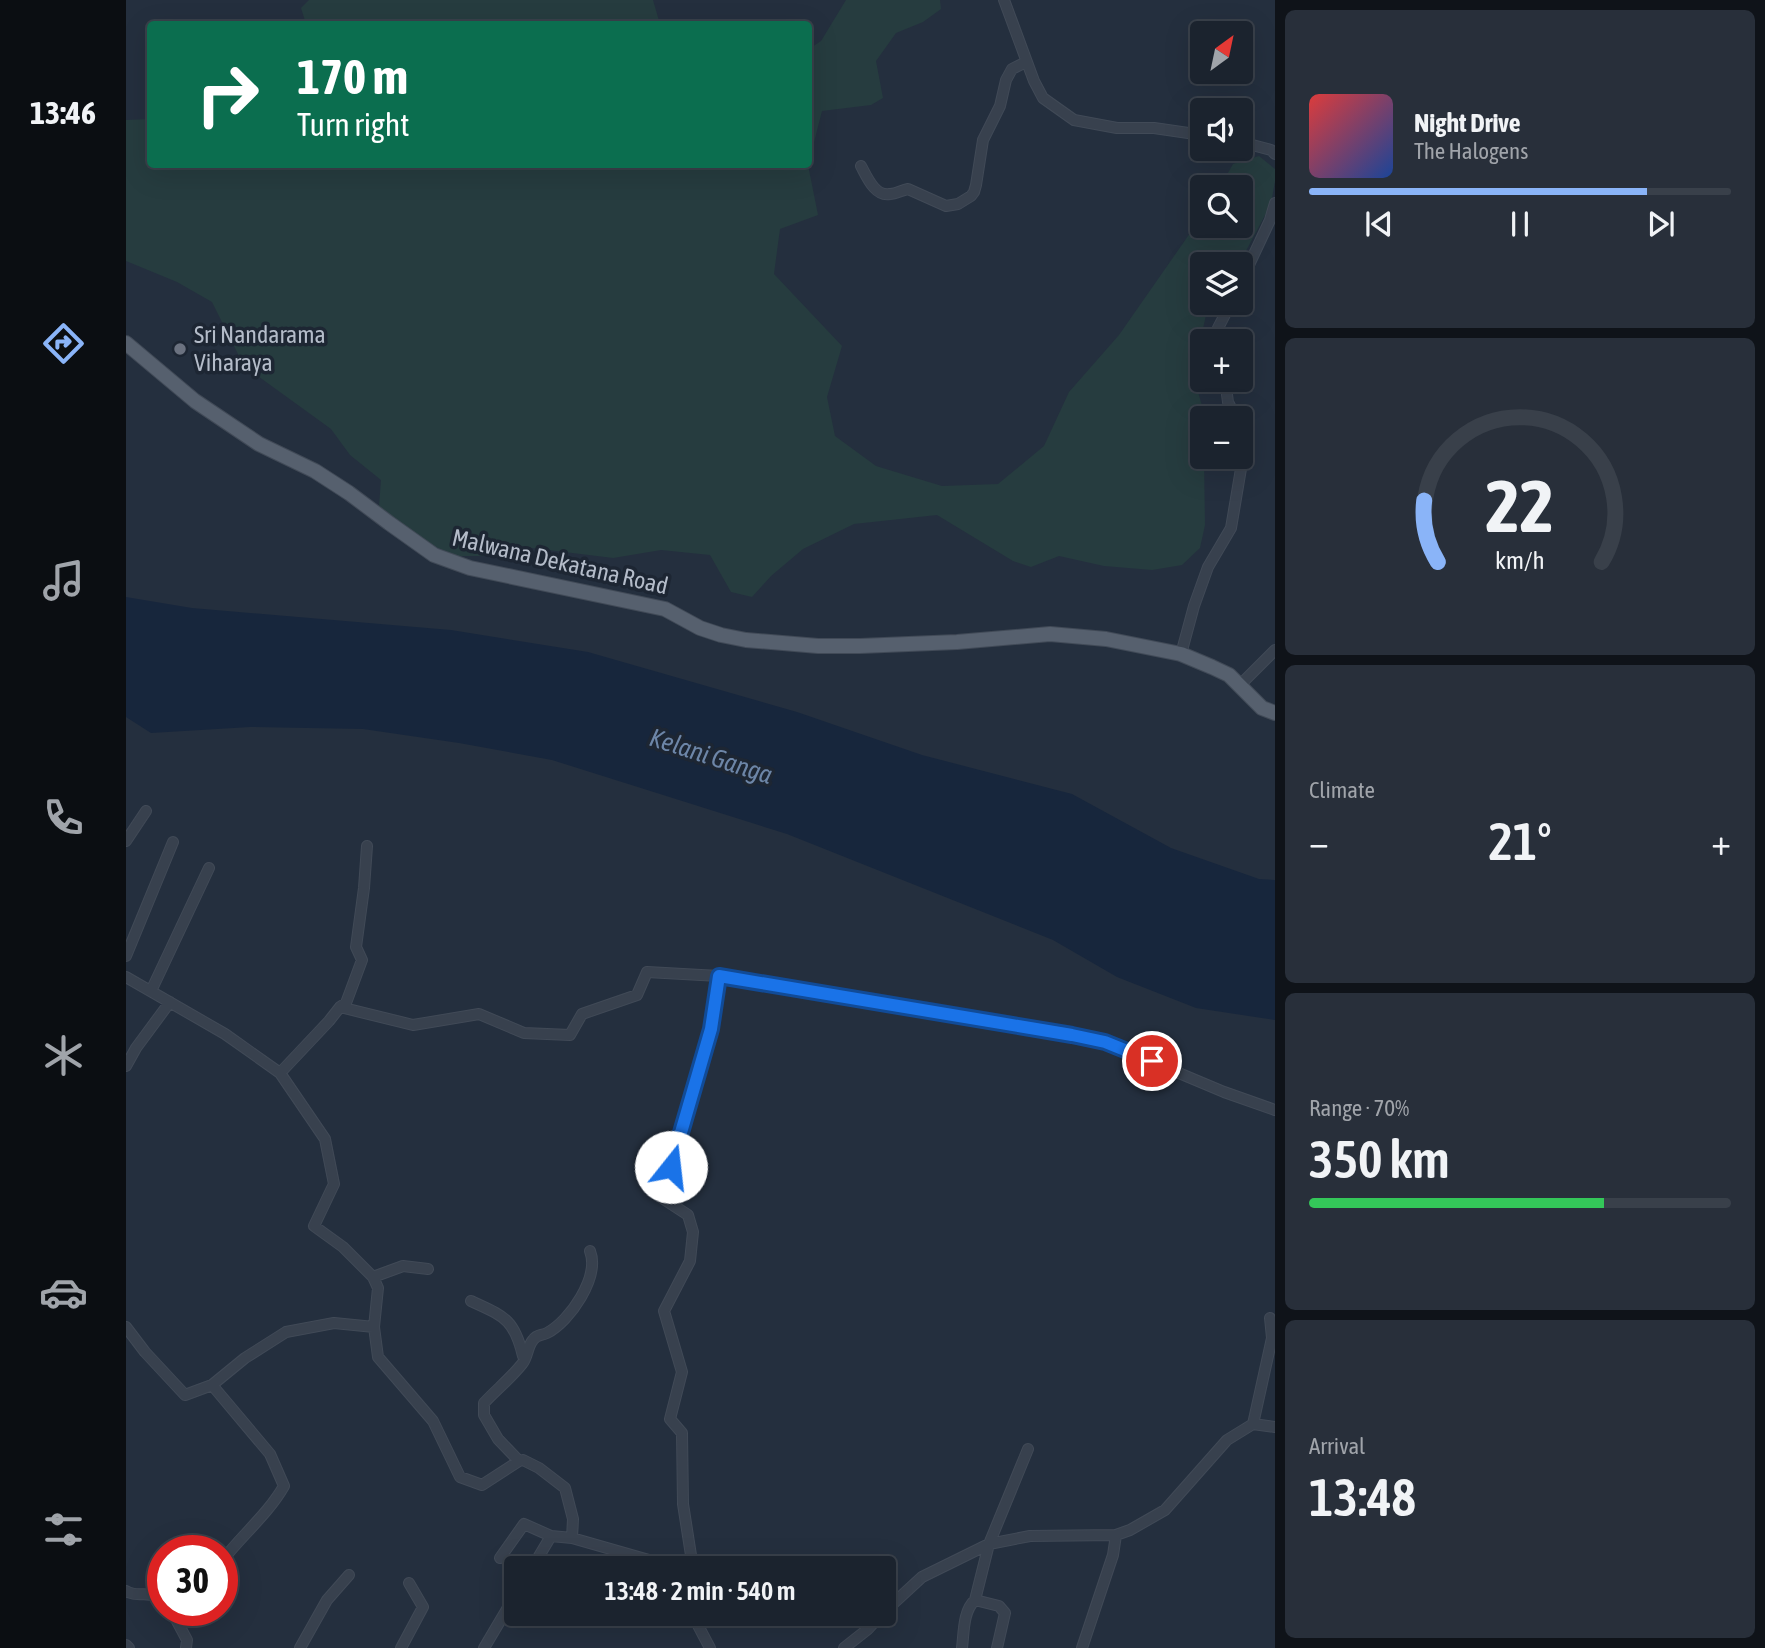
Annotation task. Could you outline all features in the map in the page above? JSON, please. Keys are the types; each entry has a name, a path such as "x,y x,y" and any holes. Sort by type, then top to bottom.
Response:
{"main road":[{"name":"Malwana Dekatana Road","path":"126,343 195,401 259,444 315,471 434,555 470,568 665,609 700,628 746,640 798,645 860,646 957,642 1050,634 1106,639 1181,654 1229,675 1262,708 1275,713"}],"street":[{"path":"1004,0 1034,81 1044,99 1074,120 1117,128 1154,128 1190,133"},
{"path":"861,166 871,184 881,193 888,195 908,189 946,206 963,202 974,192 983,140 1000,106 1009,75 1017,66 1027,63"},
{"path":"1253,145 1271,150 1275,154"},
{"path":"1253,256 1275,203"},
{"path":"1181,654 1208,567 1231,528 1241,469"},
{"path":"1240,685 1275,650"},
{"path":"126,841 146,811"},
{"path":"126,956 173,842"},
{"path":"280,1073 346,1003 362,960 356,947 367,846"},
{"path":"151,991 209,868"},
{"path":"340,1007 413,1025 479,1014 524,1033 570,1035 582,1014 637,995 647,972 719,976 1105,1042 1224,1093 1275,1110"},
{"path":"691,1556 683,1504 682,1433 670,1419 682,1372 664,1311 690,1261 693,1232 688,1215 659,1196 671,1167 711,1029 719,976"},
{"path":"126,977 225,1034 280,1073 325,1139 334,1184 314,1226 343,1247 373,1278 378,1288 374,1327 378,1357 433,1421 460,1477 482,1485 519,1461 523,1460 539,1468 565,1488 573,1519 572,1538"},
{"path":"126,1066 170,1002"},
{"path":"519,1461 498,1439 484,1415 484,1403 525,1362 528,1347 534,1338 547,1333 567,1316 590,1280 593,1258 590,1251"},
{"path":"373,1278 402,1266 428,1269"},
{"path":"471,1301 504,1317 519,1337 525,1362"},
{"path":"1253,1424 1272,1338 1270,1318"},
{"path":"126,1327 184,1395 212,1385 245,1358 286,1332 334,1323 374,1327"},
{"path":"212,1385 270,1454 284,1486 274,1503 238,1542"},
{"path":"896,1601 922,1577 989,1544 1030,1536 1116,1535 1130,1530 1165,1510 1227,1440 1253,1424 1275,1427"},
{"path":"962,1648 967,1609 975,1600 989,1544 1028,1449"},
{"path":"500,1558 524,1524 551,1536 572,1538 635,1556"},
{"path":"1082,1648 1113,1555 1116,1535"},
{"path":"538,1556 551,1536"},
{"path":"300,1648 327,1600 349,1575"},
{"path":"401,1648 422,1607 410,1583"},
{"path":"126,1591 133,1595 147,1594"},
{"path":"975,1600 999,1606 1005,1613 997,1648"},
{"path":"484,1648 504,1614"},
{"path":"180,1626 187,1640 186,1648"},
{"path":"699,1626 710,1648"},
{"path":"844,1648 871,1626"}],"green space":[{"path":"309,0 653,0 659,21 305,21 301,8"},
{"path":"846,0 940,0 941,9 923,22 896,33 876,61 883,98 871,105 822,111 812,150 812,47 821,41"},
{"path":"147,119 147,168 809,168 818,215 780,229 774,274 842,346 827,397 835,436 876,466 942,486 998,484 1044,446 1069,392 1119,335 1190,233 1190,238 1253,238 1245,252 1190,252 1190,315 1206,315 1203,329 1190,329 1190,392 1198,392 1202,406 1190,406 1190,469 1204,469 1205,525 1200,548 1182,565 1152,570 1104,566 1059,556 1031,567 1013,561 937,515 854,524 803,549 771,576 752,597 731,592 710,555 661,550 613,558 532,548 489,556 458,556 430,545 379,506 381,480 350,455 331,429 244,366 212,302 177,282 126,261 126,120"},
{"path":"1259,156 1275,169 1271,204 1253,238 1253,175 1227,175 1233,164 1253,161 1253,158"}],"water":[{"name":"Kelani Ganga","path":"126,597 192,608 451,630 588,652 797,712 922,755 1072,794 1171,848 1259,879 1275,880 1275,1020 1196,1008 1117,977 1053,940 787,834 552,760 363,729 250,727 151,733 126,717"}],"place":[{"name":"Sri Nandarama Viharaya","path":"180,349"}],"route":[{"path":"671,1167 711,1029 719,976 1072,1035 1105,1042 1152,1061"}]}
